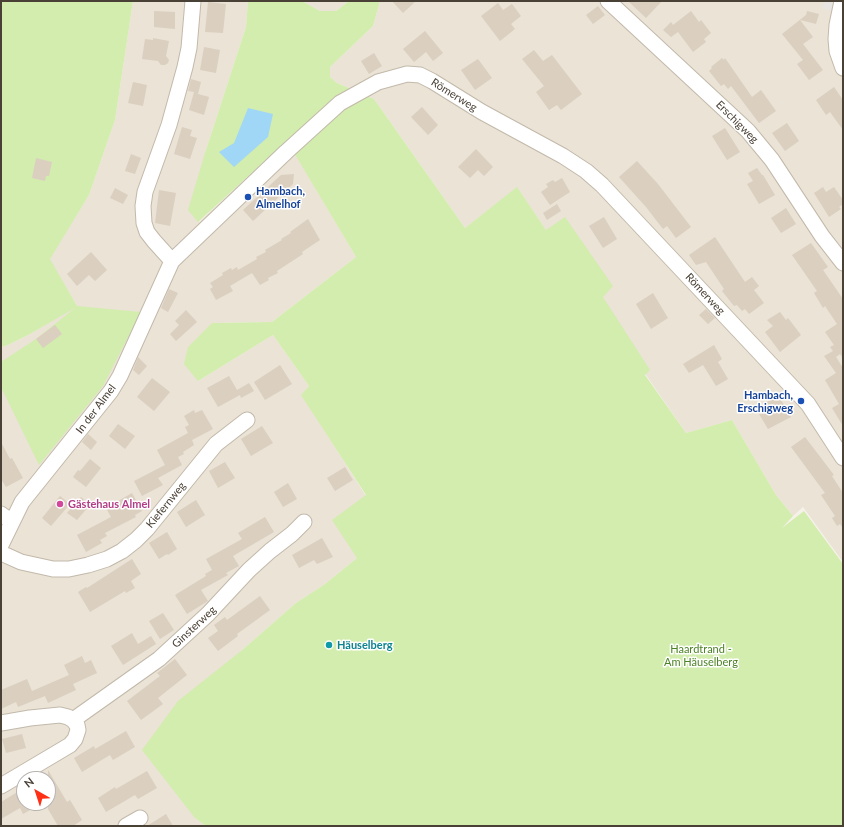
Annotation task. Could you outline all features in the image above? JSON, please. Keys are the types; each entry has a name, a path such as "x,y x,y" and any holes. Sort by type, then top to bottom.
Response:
{"street":[{"path":"172,262 147,232 144,223 142,206 145,192 169,125 185,68 189,48 193,1"},
{"name":"Erschigweg","path":"608,1 729,112 756,140 784,177 831,249 843,263"},
{"path":"842,1 836,39 837,51 843,68"},
{"name":"Römerweg","path":"172,262 286,152 340,103 378,82 407,74 420,75 482,112 563,156 586,171 602,185 808,404 843,458"},
{"name":"In der Almel","path":"1,545 7,518 22,502 111,391 120,376 172,262"},
{"name":"Kiefernweg","path":"1,553 21,562 53,569 69,569 107,559 122,551 147,529 216,444 247,420"},
{"name":"Ginsterweg","path":"73,720 160,659 208,614 250,570 304,522"},
{"path":"1,723 50,715 64,716 73,720 77,725 78,730 77,736 73,743 62,751 1,786"},
{"path":"126,826 140,818"}],"shaded area":[{"path":"133,1 248,1 246,27 205,153 199,222 287,140 356,257 272,322 212,323 198,381 273,335 309,386 302,395 366,496 357,558 325,584 296,603 241,651 195,818 206,826 1,826 1,347 30,334 77,306 49,259 89,195 115,120"},
{"path":"302,1 349,1 336,11 320,11"},
{"path":"380,1 843,1 843,562 803,507 793,516 776,495 732,420 686,433 517,188 465,228 374,99 337,83 330,77 330,67 373,26"},
{"path":"825,1 834,1 831,11 822,8"}],"green space":[{"path":"1,1 133,1 115,120 89,195 50,259 77,306 141,312 103,386 39,465 1,387 1,362 36,339 75,308 30,334 1,347"},
{"name":"Haardtrand - Am Häuselberg","path":"248,1 302,1 320,11 336,11 349,1 380,1 373,26 330,67 330,77 337,83 374,99 465,228 517,187 546,230 565,217 613,286 603,297 650,370 645,375 686,433 732,420 776,495 793,516 782,528 804,511 843,564 843,826 206,826 195,818 142,750 178,701 241,651 296,603 325,584 357,558 332,520 366,495 301,395 309,386 273,335 198,381 184,364 188,347 212,323 272,322 356,257 287,141 198,222 188,210 246,27"}],"water":[{"path":"248,108 273,114 268,137 234,167 219,152 234,143"}],"building":[{"path":"392,1 416,1 403,13"},
{"path":"628,1 662,1 646,18"},
{"path":"208,2 226,4 223,33 205,32"},
{"path":"498,3 503,10 512,4 521,16 511,24 515,29 500,41 481,16"},
{"path":"598,6 605,15 593,24 586,15"},
{"path":"154,11 175,12 175,29 154,27"},
{"path":"691,11 699,22 701,20 711,33 704,39 706,42 693,52 678,32 671,37 663,30 671,22 673,25"},
{"path":"807,11 819,14 816,24 800,20 813,37 803,44 823,70 809,80 797,64 803,60 782,34 806,15"},
{"path":"425,31 443,53 433,61 426,52 414,62 403,49"},
{"path":"153,38 169,41 166,56 169,60 165,65 161,65 158,61 142,59 145,39 153,40"},
{"path":"204,47 220,50 216,73 200,70"},
{"path":"534,50 543,61 552,55 582,94 561,110 557,105 549,110 536,92 544,86 522,59"},
{"path":"374,53 382,66 369,74 361,61"},
{"path":"722,58 724,60 725,58 752,97 761,90 776,111 759,123 731,86 728,89 724,84 721,86 709,71 712,68 711,67"},
{"path":"478,59 492,78 475,90 461,70"},
{"path":"191,79 201,82 198,94 209,97 204,115 189,110 194,92 188,91"},
{"path":"133,82 147,85 143,106 128,103"},
{"path":"834,87 843,100 843,130 830,112 826,115 816,100"},
{"path":"422,107 438,125 428,135 411,117"},
{"path":"787,123 799,141 785,151 772,133"},
{"path":"182,127 192,130 190,136 197,138 190,159 174,154"},
{"path":"725,128 740,152 727,160 712,136"},
{"path":"476,149 493,167 484,176 478,170 470,178 458,167"},
{"path":"131,154 141,158 135,174 125,171"},
{"path":"36,158 52,162 49,176 46,176 45,181 32,178"},
{"path":"637,161 658,184 691,227 676,238 667,226 663,229 646,207 619,177"},
{"path":"757,168 775,195 759,204 747,184 753,181 748,173"},
{"path":"294,174 293,184 253,221 243,210 281,175"},
{"path":"562,178 570,192 550,205 541,192 548,187 546,184 553,180 555,182"},
{"path":"823,187 826,192 834,187 843,200 843,204 839,207 841,209 829,217 814,193"},
{"path":"115,188 128,195 123,204 110,198"},
{"path":"159,190 176,193 170,226 155,223"},
{"path":"557,204 561,211 547,220 543,213"},
{"path":"786,208 796,224 781,233 771,218"},
{"path":"604,217 617,239 603,248 589,226"},
{"path":"308,219 320,240 302,252 303,254 277,271 278,273 268,278 269,280 260,285 252,273 230,286 233,291 216,300 210,289 213,287 210,283 231,268 232,270 237,267 238,270 257,259 256,257 266,252 265,250 282,240 281,239"},
{"path":"715,237 745,282 752,277 759,286 754,290 764,303 749,314 745,309 742,311 737,305 734,306 722,291 724,289 706,262 696,265 689,255"},
{"path":"811,243 828,267 823,270 843,299 843,358 840,354 836,357 843,368 843,426 832,408 839,404 825,380 836,373 824,356 833,351 830,347 834,345 825,332 837,324 825,306 823,308 814,293 817,291 792,255"},
{"path":"91,252 107,270 95,281 89,275 77,286 67,274"},
{"path":"169,289 178,293 168,312 161,308"},
{"path":"653,293 668,318 651,329 636,304"},
{"path":"706,309 715,318 708,324 699,315"},
{"path":"186,310 197,322 176,341 170,334 179,325 175,321"},
{"path":"780,312 786,320 788,318 801,335 780,352 765,332 773,326 767,320"},
{"path":"55,325 62,334 43,348 36,339"},
{"path":"714,345 722,359 718,362 728,379 716,386 703,365 689,373 683,364"},
{"path":"138,357 147,366 139,375 133,370"},
{"path":"280,365 292,384 265,400 254,382"},
{"path":"229,376 237,390 249,383 254,391 241,398 240,395 218,407 207,388"},
{"path":"152,378 170,392 154,411 137,397"},
{"path":"778,395 791,417 768,429 756,409"},
{"path":"194,410 195,413 202,410 213,429 192,440 194,445 178,457 182,465 158,478 163,485 142,496 134,481 165,465 157,450 188,433 185,427 189,425 184,416"},
{"path":"118,424 135,436 125,449 109,436"},
{"path":"262,426 273,443 251,456 241,439"},
{"path":"88,434 97,442 91,450 82,442"},
{"path":"805,437 834,475 832,476 843,493 843,528 840,524 837,526 832,518 835,516 821,495 825,493 791,447"},
{"path":"1,442 23,478 6,487 1,479"},
{"path":"90,459 101,468 86,487 73,477"},
{"path":"225,462 235,478 218,488 209,471"},
{"path":"345,467 353,480 335,491 327,478"},
{"path":"288,483 297,499 283,507 274,492"},
{"path":"132,493 142,511 135,515 136,517 105,533 107,536 100,540 102,543 86,552 77,535 111,517 106,508"},
{"path":"60,496 70,504 51,526 42,518"},
{"path":"81,497 90,505 77,520 67,513"},
{"path":"196,500 205,515 186,527 177,512"},
{"path":"265,517 274,532 233,556 239,566 226,573 228,575 201,590 208,601 187,614 175,595 206,576 205,574 212,570 206,559 242,539 238,533"},
{"path":"167,532 177,549 159,559 149,543"},
{"path":"322,538 333,557 317,564 314,560 299,568 292,555"},
{"path":"132,559 141,574 131,581 135,588 126,593 125,591 90,612 78,592 86,587 87,588"},
{"path":"260,596 270,610 237,634 238,636 218,651 208,638 218,631 214,625 225,617 227,620"},
{"path":"163,613 174,630 160,639 149,621"},
{"path":"132,633 138,644 151,636 156,644 123,665 111,646"},
{"path":"82,656 85,663 91,660 97,673 73,684 76,690 48,703 45,696 18,707 16,702 1,709 1,690 27,679 32,691 69,675 64,665"},
{"path":"175,659 187,675 158,698 163,704 141,720 127,701 160,676 157,673"},
{"path":"126,731 135,747 113,760 110,755 82,772 74,758 94,746 95,749"},
{"path":"22,734 26,748 6,753 2,739"},
{"path":"147,771 157,788 138,799 135,795 106,812 98,798 115,787 116,789"},
{"path":"56,783 67,802 70,800 82,820 73,826 58,826 49,811 56,811"},
{"path":"16,793 16,810 1,819 1,802"},
{"path":"22,811 28,811 23,814"},
{"path":"166,814 173,826 147,826"}],"place":[{"name":"Hambach, Almelhof","path":"248,197"},
{"name":"Hambach, Erschigweg","path":"801,401"},
{"name":"Gästehaus Almel","path":"60,504"},
{"name":"Häuselberg","path":"329,645"}]}
